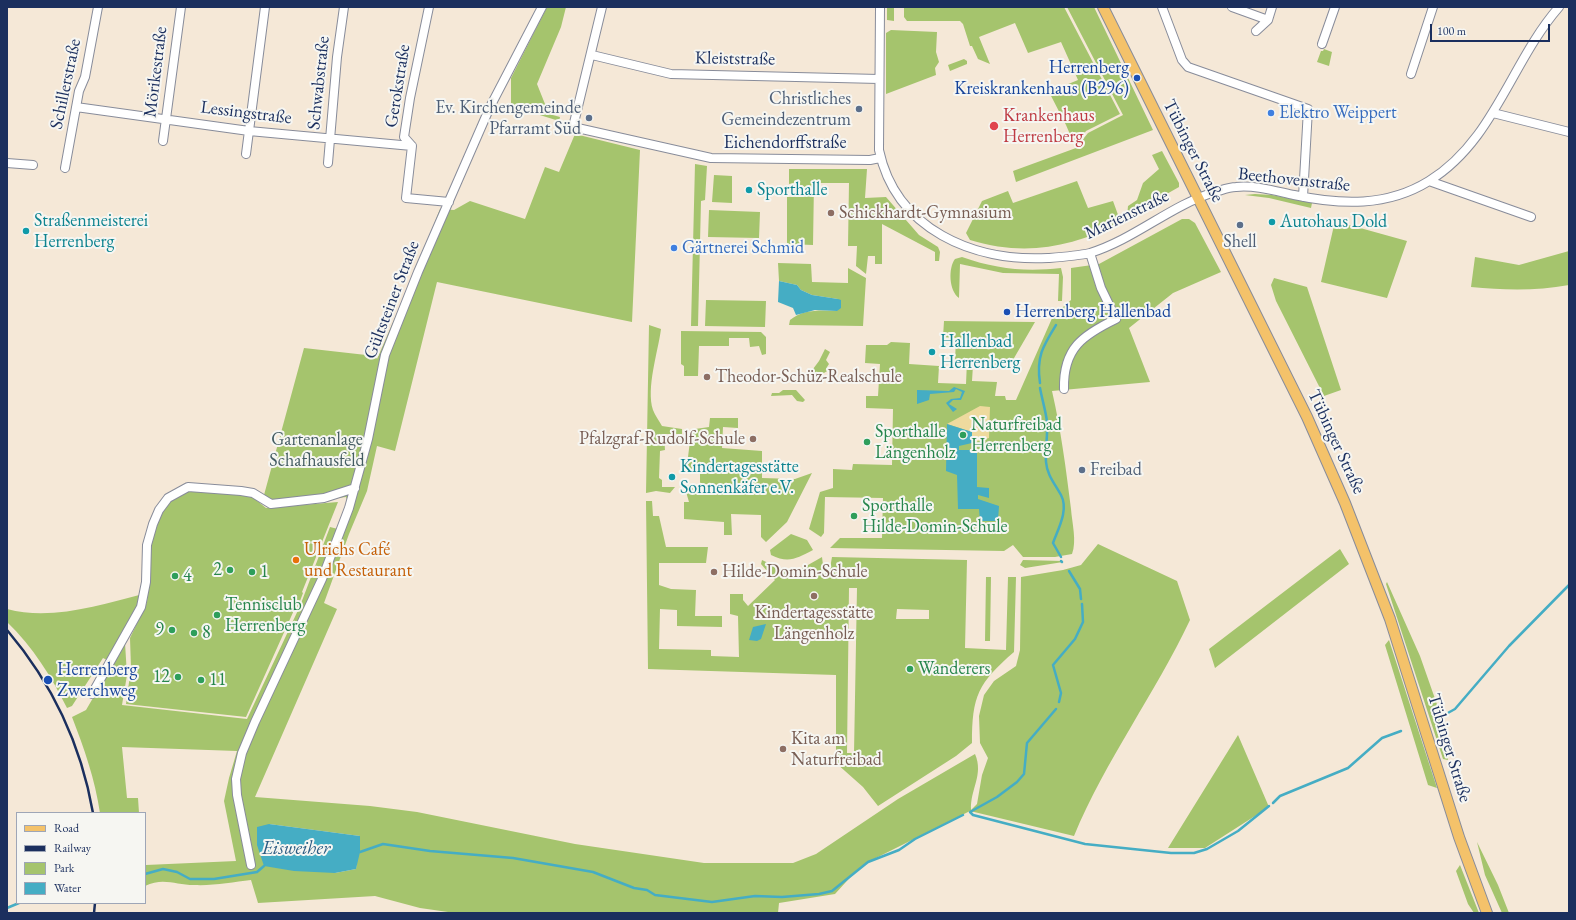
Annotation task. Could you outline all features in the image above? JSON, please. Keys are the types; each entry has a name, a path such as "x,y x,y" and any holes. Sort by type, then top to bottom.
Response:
{"main road":[{"name":"Tübinger Straße","path":"1103,7 1307,417 1353,520 1390,619 1459,837 1487,913"}],"street":[{"name":"Schillerstraße","path":"65,168 79,91 85,77 98,7"},
{"name":"Mörikestraße","path":"163,141 180,7"},
{"path":"246,154 265,7"},
{"name":"Schwabstraße","path":"328,163 336,57 344,7"},
{"name":"Gerokstraße","path":"429,7 410,98 404,137 412,146 406,198 449,202"},
{"name":"Gültsteiner Straße","path":"251,865 237,795 236,779 242,753 322,579 354,488 368,439 385,355 490,107 542,7"},
{"path":"592,55 602,7"},
{"name":"Marienstraße","path":"880,7 878,138 880,158 895,190 907,208 924,223 952,241 974,250 1011,258 1062,258 1090,252 1130,235 1197,198"},
{"path":"1162,7 1182,60 1188,67 1308,109 1303,197"},
{"path":"1232,7 1268,20"},
{"path":"1256,31 1268,20 1272,7"},
{"path":"1322,44 1335,7"},
{"path":"1411,74 1433,7"},
{"name":"Beethovenstraße","path":"1197,198 1235,187 1255,188 1335,203 1366,202 1399,196 1429,181 1454,163 1478,135 1493,114 1544,24 1559,7"},
{"name":"Kleiststraße","path":"592,55 671,74 879,79"},
{"name":"Eichendorffstraße","path":"592,55 573,128 711,158 870,160 880,158"},
{"name":"Lessingstraße","path":"76,107 249,131 412,146"},
{"path":"1493,114 1569,132"},
{"path":"7,163 33,165"},
{"path":"1429,181 1531,217"},
{"path":"1064,389 1066,368 1076,347 1087,334 1116,319 1101,288 1090,252"},
{"path":"92,694 141,607 146,582 147,545 159,510 168,498 188,487 241,491 254,494 271,504 324,498 354,488"}],"green space":[{"path":"547,7 566,7 561,27 537,84 549,114 560,117 559,121 511,106 511,78"},
{"path":"887,7 894,7 894,21 887,20"},
{"path":"904,7 1064,7 1120,114 1086,131 1075,146 1049,92 1078,80 1061,42 1028,53 1015,23 979,37 990,64 978,59 972,46 970,46 963,24 960,21 907,21 904,17"},
{"path":"1067,7 1094,7 1153,130 1016,182 1013,171 1076,148 1088,133 1123,115"},
{"path":"891,30 937,32 936,52 939,62 935,68 936,75 886,94 886,33"},
{"path":"1324,49 1332,52 1329,66 1317,62 1321,51"},
{"path":"964,59 967,61 967,64 950,71 948,65"},
{"name":"Gartenanlage Schafhausfeld","path":"575,134 640,150 632,322 437,282 395,451 377,446 367,491 349,534 324,603 337,609 255,797 370,806 417,812 575,844 704,863 793,863 816,854 898,799 975,754 978,769 972,795 971,810 977,804 982,775 988,758 980,743 979,716 984,695 994,681 1016,666 1020,650 1021,577 1063,570 1081,565 1098,544 1177,581 1190,620 1100,781 1074,836 970,811 868,862 856,871 835,894 779,903 778,913 455,913 420,908 375,896 258,903 251,880 201,885 158,882 146,886 146,865 236,861 224,801 237,751 122,747 127,798 138,798 139,812 100,812 89,764 72,717 86,710 125,643 127,675 122,705 247,719 300,606 330,527 338,529 348,503 346,497 267,507 264,495 304,348 375,356 377,359 440,209 454,210 470,201 525,219 545,167 559,172","holes":["269,824 360,836 356,869 335,873"]},
{"path":"1162,151 1179,183 1179,187 1142,208 1129,219 1127,217 1128,206 1137,200 1143,183 1159,169 1152,155"},
{"path":"695,164 707,166 705,200 701,201 698,326 691,326"},
{"path":"789,169 867,169 865,198 886,197 919,235 938,247 940,252 939,261 935,261 935,252 882,224 882,264 875,264 875,256 868,256 866,274 856,266 857,246 848,246 849,183 814,183 813,245 787,244 787,197 793,197 803,192 798,182 789,184"},
{"path":"714,175 732,176 732,203 712,202"},
{"path":"1077,181 1088,208 1113,201 1121,223 1084,238 1047,247 1010,248 990,245 970,240 966,233 982,201 1008,191 1013,203"},
{"path":"1245,195 1272,195 1312,203 1311,208 1269,198"},
{"path":"709,210 760,212 759,238 708,237"},
{"path":"1182,219 1189,219 1195,223 1221,272 1173,293 1129,328 1150,382 1052,391 1061,435 1071,509 1074,538 1072,554 1055,557 1023,557 1013,545 1004,551 830,548 840,538 882,538 883,498 825,497 824,533 821,537 809,529 820,492 833,488 833,469 852,470 853,464 892,465 893,409 866,408 866,396 878,396 880,364 865,363 866,345 887,345 891,342 910,343 909,364 939,366 938,383 966,384 967,361 955,361 956,338 943,337 944,321 1035,322 1010,365 973,365 972,381 997,382 995,396 1005,396 1006,400 1016,400 1053,316 1071,300 1071,268 1099,264"},
{"path":"1335,221 1407,241 1387,298 1321,282"},
{"path":"1569,251 1569,285 1520,289 1471,287 1475,257 1519,265"},
{"path":"962,257 999,267 1035,270 1061,268 1063,277 1062,301 1058,301 1059,274 1003,273 960,264 959,298 951,285 951,268 955,259"},
{"path":"778,263 811,264 812,282 848,283 848,268 866,278 863,326 789,325 790,320 795,316 806,312 837,311 838,299 812,295 801,290 797,285 779,281"},
{"path":"1274,278 1307,287 1341,390 1324,396 1276,301 1271,285"},
{"path":"706,300 766,301 765,327 705,326"},
{"path":"649,325 661,329 653,370 651,401 653,410 662,426 682,429 682,434 664,434 665,450 660,451 659,478 662,480 662,487 675,487 670,493 656,491 646,493"},
{"path":"681,331 761,332 766,337 766,354 762,355 759,346 750,347 749,338 729,338 729,346 699,346 698,376 684,376 684,366 681,364"},
{"path":"825,349 830,352 826,360 829,364 827,367 829,370 817,377 813,369"},
{"path":"783,390 796,390 805,400 803,402 797,401 792,395 771,396 772,393 779,393"},
{"path":"710,418 738,418 738,428 723,427 722,448 762,451 762,478 795,479 812,473 787,522 766,542 761,537 761,515 731,514 732,535 724,535 724,522 684,519 684,502 689,502 684,485 700,485 700,473 686,473 691,433 695,429 709,427"},
{"name":"Tennisclub Herrenberg","path":"188,490 250,495 266,508 338,502 302,592 303,593 297,609 295,608 246,717 126,704 131,668 130,638 147,602 151,544 159,514 170,501"},
{"path":"646,501 652,501 653,516 659,516 666,547 708,547 706,563 659,563 659,585 671,589 696,590 695,616 722,616 722,627 677,626 677,610 660,609 659,649 711,650 711,656 739,657 738,616 730,614 730,594 743,594 743,600 748,606 775,580 761,564 762,560 781,569 793,571 798,570 822,557 824,573 829,574 832,557 967,560 965,648 1006,650 1008,577 1016,577 1014,652 992,673 980,692 974,713 972,743 956,756 878,806 863,787 836,763 836,675 648,669","holes":["849,588 857,588 854,753 847,753","897,609 929,610 929,619 896,619"]},
{"path":"791,534 807,540 813,550 793,559 777,558 771,555 770,550"},
{"path":"1340,549 1349,564 1215,668 1209,649"},
{"path":"1023,560 1063,562 1025,568 1020,565"},
{"path":"986,577 991,577 990,641 985,641"},
{"path":"1387,582 1420,656 1440,713 1448,760 1443,759 1386,584"},
{"path":"143,594 140,604 107,660 103,658 72,706 67,708 41,662 25,641 7,622 7,609 41,613 58,612 93,607"},
{"path":"1389,640 1437,788 1428,785 1385,645"},
{"path":"1238,735 1269,807 1205,848 1168,848"},
{"path":"1477,842 1498,885 1509,913 1502,913 1485,875"},
{"path":"1460,865 1479,913 1474,913 1468,904 1456,871"}],"sand":[{"path":"980,406 990,407 989,438 972,443 972,432 947,424"}],"water":[{"path":"779,281 797,285 801,290 812,295 841,300 841,308 837,311 815,310 796,315 793,308 778,302"},
{"path":"954,387 965,391 961,400 953,400 949,404 957,409 953,412 946,403 951,399 960,398 962,392 956,389 954,392 930,394 929,400 917,404 917,390 949,391"},
{"path":"947,424 972,432 972,443 959,446 959,450 977,450 977,487 989,488 989,498 978,495 978,499 999,506 998,521 980,521 979,509 958,509 957,475 946,471"},
{"path":"766,624 761,639 757,641 749,640 753,627"},
{"name":"Eisweiher","path":"269,824 360,836 360,852 356,869 335,873 294,871 264,866 257,845 257,827"}],"waterway":[{"path":"1040,383 1040,359 1047,339 1056,325"},
{"path":"1040,388 1047,422 1047,467 1061,495 1064,507 1062,519 1053,543 1061,557"},
{"path":"1069,571 1080,589 1081,599"},
{"path":"1446,714 1455,709 1509,646 1569,585"},
{"path":"1059,702 1061,693 1053,665 1075,639 1083,622 1082,604"},
{"path":"1056,709 1027,743 1024,774 1017,782 997,797 970,812 973,815 1085,844 1171,853 1194,853 1207,849 1238,831 1269,806"},
{"path":"1273,803 1280,796 1348,768 1382,738 1401,731"},
{"path":"360,852 383,844 430,851 513,858 593,872 634,888 647,890 655,895 712,902 755,896 782,897 819,894 832,891 868,862 899,850 915,839 963,815"},
{"path":"146,874 163,869 177,872 190,879 214,879 257,872 264,866"},
{"path":"7,908 17,904"}],"railway":[{"path":"7,630 38,671 62,716 81,763 93,812"},
{"path":"94,913 95,904"}],"place":[{"name":"Herrenberg Kreiskrankenhaus (B296)","path":"1137,78"},
{"name":"Christliches Gemeindezentrum","path":"859,109"},
{"name":"Elektro Weippert","path":"1271,113"},
{"name":"Ev. Kirchengemeinde Pfarramt Süd","path":"589,118"},
{"name":"Krankenhaus Herrenberg","path":"994,126"},
{"name":"Sporthalle","path":"749,190"},
{"name":"Schickhardt-Gymnasium","path":"831,213"},
{"name":"Autohaus Dold","path":"1272,222"},
{"name":"Shell","path":"1240,225"},
{"name":"Straßenmeisterei Herrenberg","path":"26,231"},
{"name":"Gärtnerei Schmid","path":"674,248"},
{"name":"Herrenberg Hallenbad","path":"1007,312"},
{"name":"Hallenbad Herrenberg","path":"932,352"},
{"name":"Theodor-Schüz-Realschule","path":"707,377"},
{"name":"Naturfreibad Herrenberg","path":"963,435"},
{"name":"Pfalzgraf-Rudolf-Schule","path":"753,439"},
{"name":"Sporthalle Längenholz","path":"867,442"},
{"name":"Freibad","path":"1082,470"},
{"name":"Kindertagesstätte Sonnenkäfer e.V.","path":"672,477"},
{"name":"Sporthalle Hilde-Domin-Schule","path":"854,516"},
{"name":"Ulrichs Café und Restaurant","path":"296,560"},
{"name":"2","path":"230,570"},
{"name":"1","path":"252,572"},
{"name":"Hilde-Domin-Schule","path":"714,572"},
{"name":"4","path":"175,576"},
{"name":"Kindertagesstätte Längenholz","path":"814,596"},
{"name":"Tennisclub Herrenberg","path":"217,615"},
{"name":"9","path":"172,630"},
{"name":"8","path":"194,633"},
{"name":"Wanderers","path":"910,669"},
{"name":"12","path":"178,677"},
{"name":"Herrenberg Zwerchweg","path":"48,680"},
{"name":"11","path":"201,680"},
{"name":"Kita am Naturfreibad","path":"783,749"}]}
